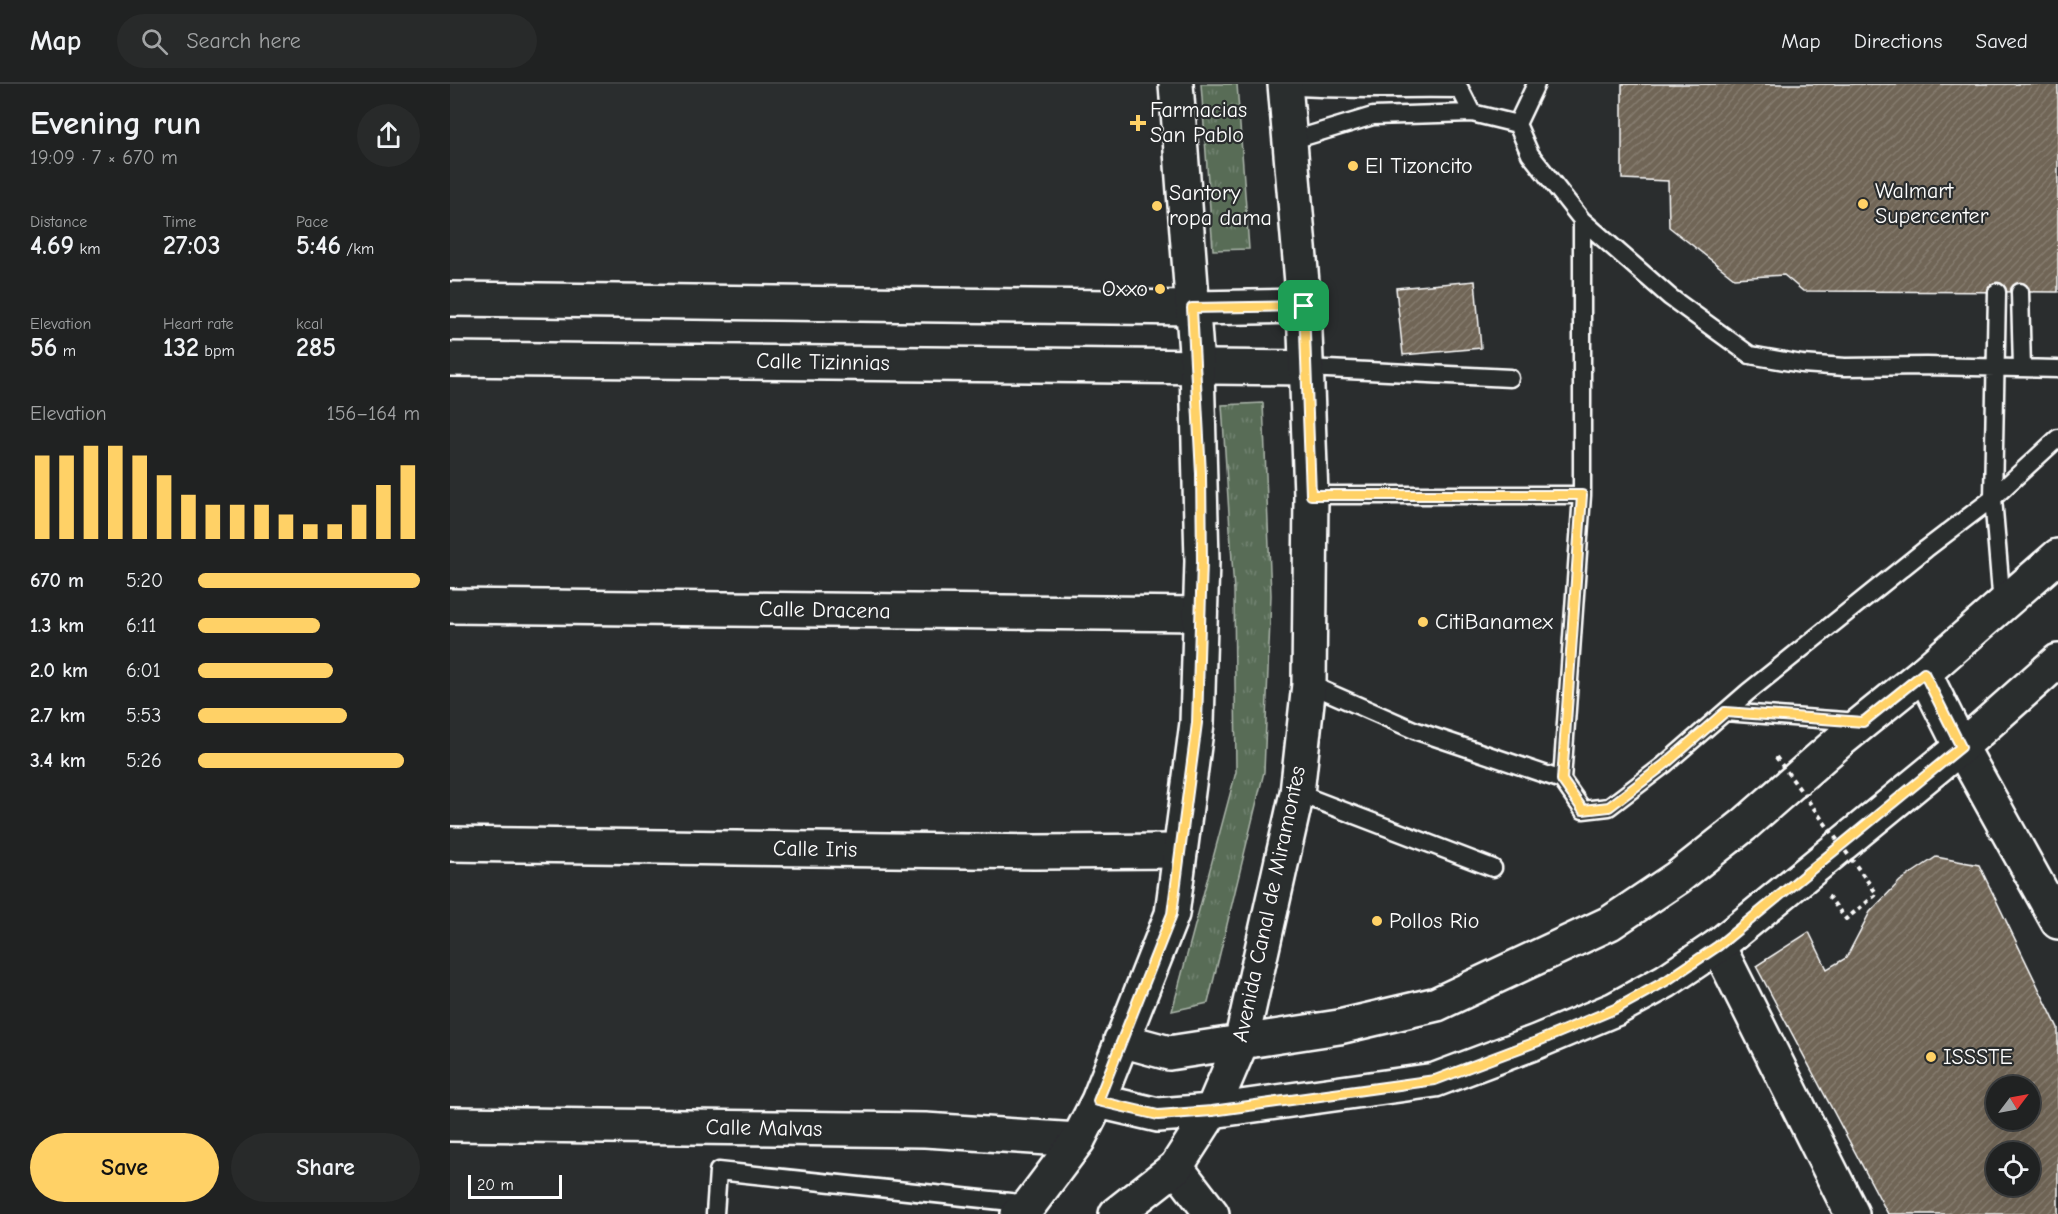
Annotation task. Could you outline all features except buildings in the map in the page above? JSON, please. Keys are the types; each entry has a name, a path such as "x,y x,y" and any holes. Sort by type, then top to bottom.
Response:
{"main road":[{"path":"1024,1209 1078,1140 1098,1101 1172,914 1197,723 1202,561 1197,366 1176,84"},
{"name":"Avenida Canal de Miramontes","path":"1116,1214 1176,1167 1212,1111 1241,1043 1296,793 1309,684 1311,495 1304,306 1285,85"},
{"path":"450,299 1192,308 1304,306"},
{"name":"Calle Tizinnias","path":"450,359 1306,369"},
{"path":"1121,1040 1169,1053 1339,1027 1437,1004 1610,923 1677,878 1744,825 2058,556"},
{"name":"Calle Dracena","path":"450,606 1200,614"},
{"path":"1098,1101 1158,1115 1212,1111 1435,1080 1615,1009 1666,981 1718,946 1961,747 2058,661"},
{"path":"1924,673 1961,747 2058,922"},
{"name":"Calle Iris","path":"450,844 1035,852 1180,851"},
{"path":"1718,946 1852,1214"},
{"name":"Calle Malvas","path":"450,1124 925,1130 1078,1140"},
{"path":"1176,1167 1212,1214"}],"lane":[{"path":"1536,84 1517,124 1530,154 1582,220 1670,297 1750,355 1802,364 1845,367 2058,369"},
{"path":"1285,85 1324,89 1390,86 1460,89 1472,113"},
{"path":"1290,141 1373,116 1472,113 1517,124"},
{"path":"1562,780 1582,495 1582,220"},
{"path":"1997,292 1993,498 2002,605"},
{"path":"2020,292 2022,368"},
{"path":"1306,369 1510,378"},
{"path":"1309,684 1414,730 1562,780 1583,810 1609,807 1664,765 1725,712 1926,549 1993,498 2058,438"},
{"path":"1311,495 1582,495"},
{"path":"1725,712 1863,722"},
{"path":"1296,793 1493,868"},
{"path":"715,1214 718,1171 1024,1209"}],"path":[{"path":"1776,757 1877,894 1846,919 1809,872"}],"green space":[{"path":"1201,84 1237,84 1249,249 1213,250"},
{"path":"1263,403 1271,595 1264,772 1208,1003 1172,1011 1236,772 1234,591 1222,405"}],"place":[{"name":"Farmacias San Pablo","path":"1138,123"},
{"name":"El Tizoncito","path":"1353,166"},
{"name":"Walmart Supercenter","path":"1863,204"},
{"name":"Santory ropa dama","path":"1157,206"},
{"name":"Oxxo","path":"1160,289"},
{"name":"CitiBanamex","path":"1423,622"},
{"name":"Pollos Rio","path":"1377,921"},
{"name":"ISSSTE","path":"1931,1057"}],"route":[{"path":"1304,306 1311,495 1582,495 1562,780 1583,810 1609,807 1664,765 1725,712 1863,722 1924,673 1961,747 1718,946 1666,981 1615,1009 1435,1080 1212,1111 1158,1115 1098,1101 1172,914 1197,723 1202,561 1201,474 1197,366 1192,308 1304,306"}]}
